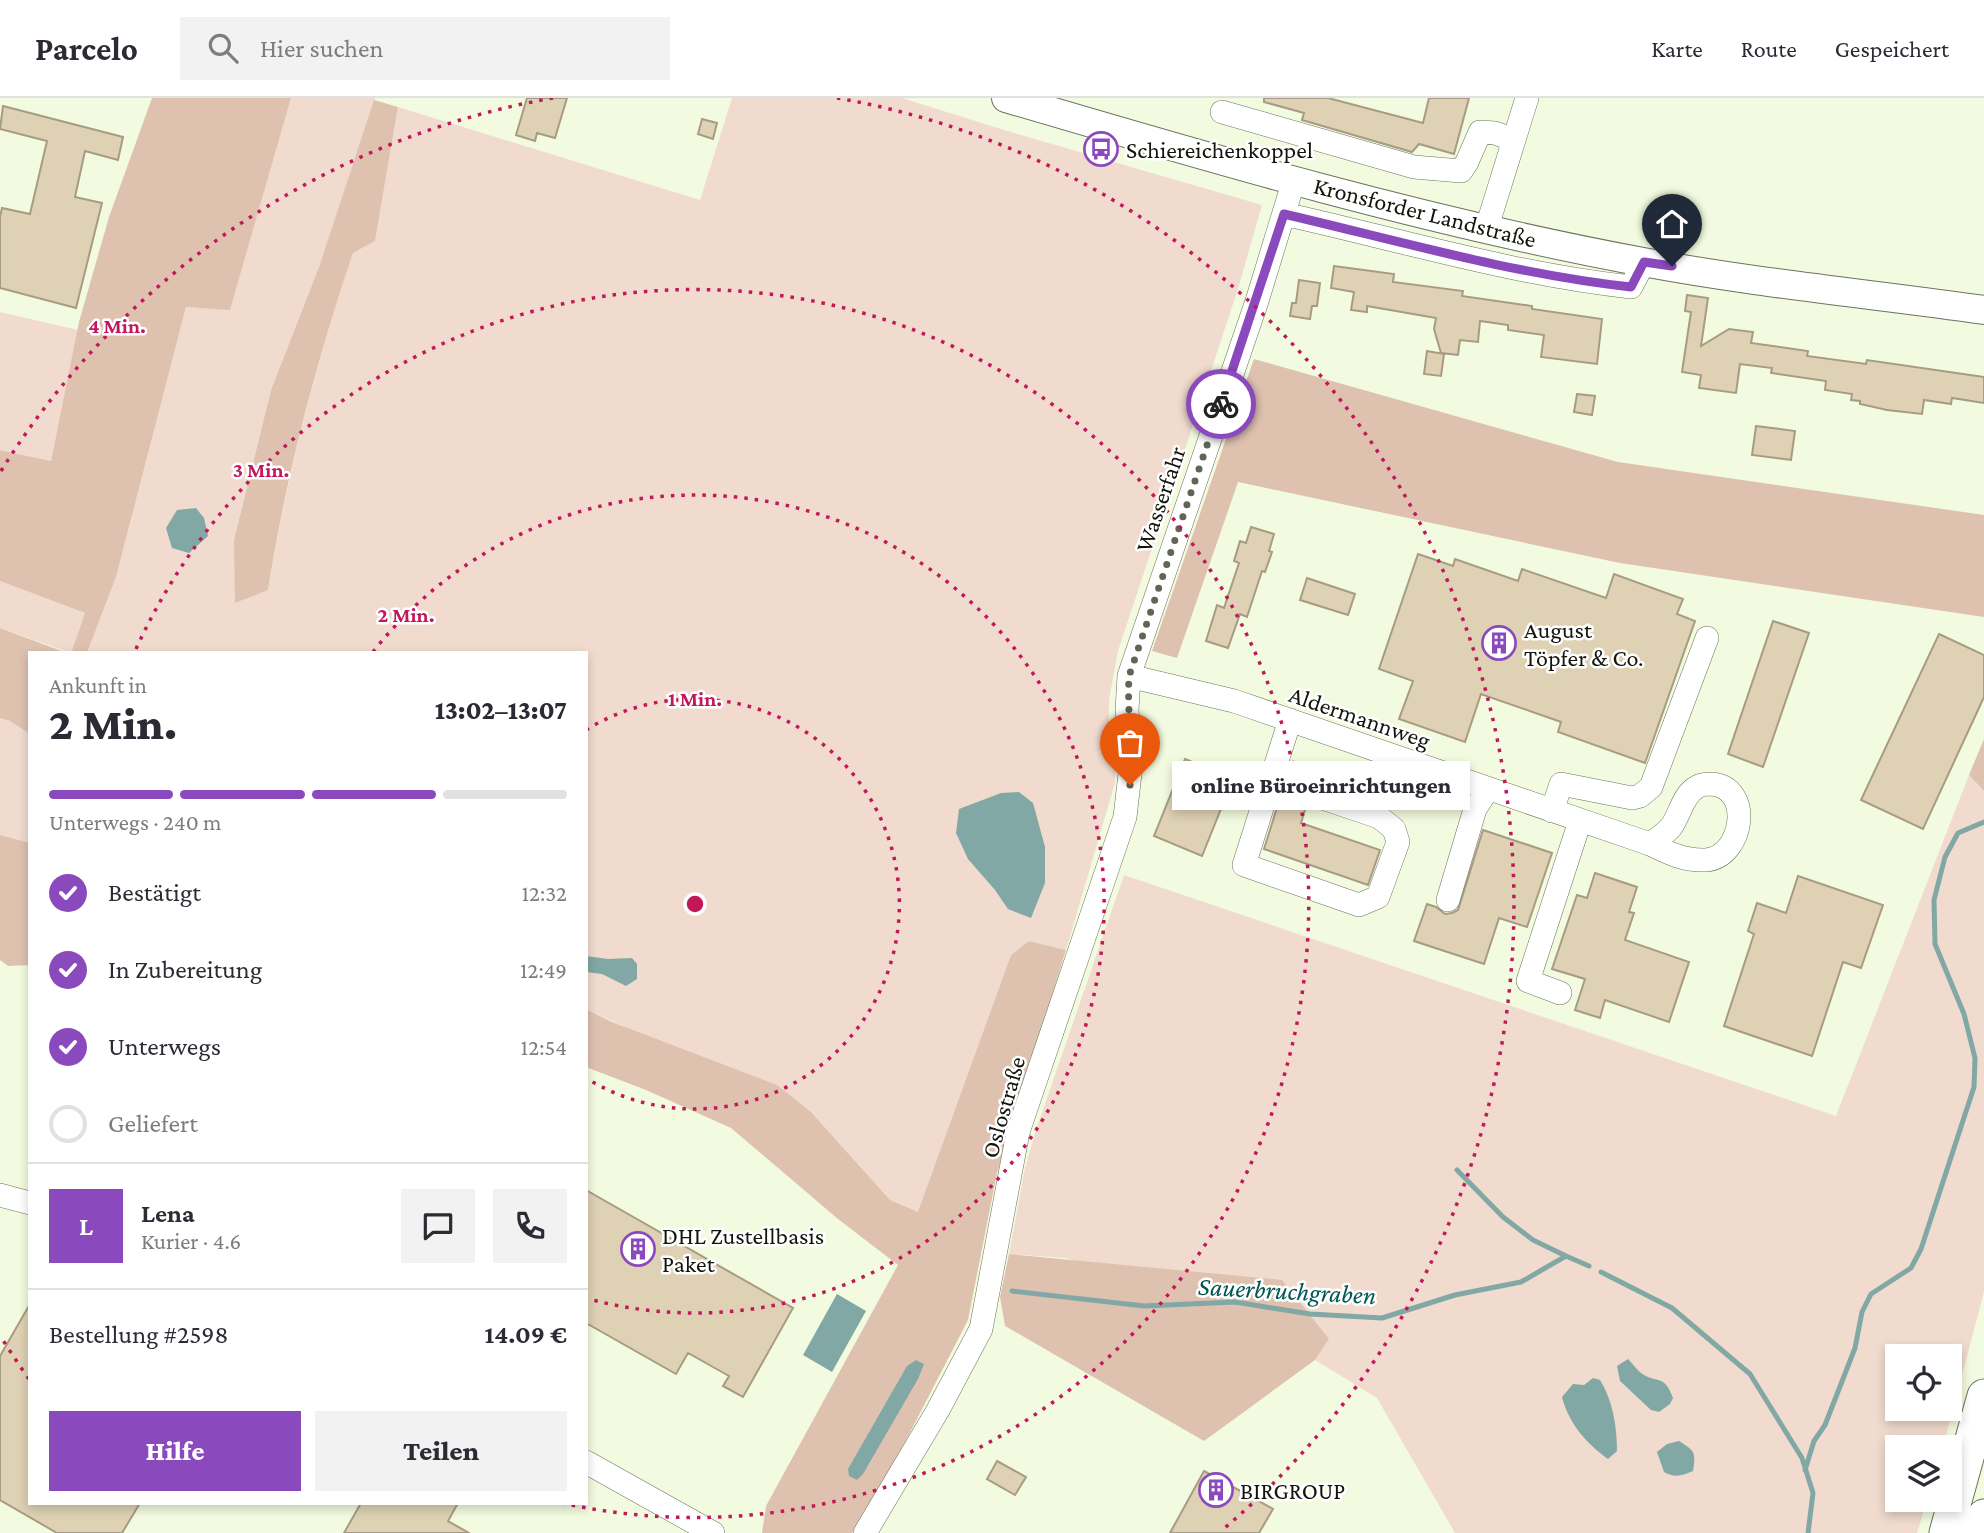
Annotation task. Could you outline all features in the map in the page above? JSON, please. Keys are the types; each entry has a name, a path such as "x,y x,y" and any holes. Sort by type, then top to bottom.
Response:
{"highway":[{"path":"1946,1533 1984,1396"},
{"path":"1979,1533 1984,1516"}],"main road":[{"name":"Kronsforder Landstraße","path":"1006,98 1294,180 1486,230 1644,262 1984,310"}],"street":[{"path":"1486,230 1527,98"},
{"path":"1222,112 1414,167 1461,171 1480,132 1495,133 1514,140"},
{"name":"Wasserfahr","path":"1129,676 1294,180"},
{"name":"Kronsforder Landstraße","path":"1284,214 1433,251 1580,282 1631,287 1644,262"},
{"path":"1552,811 1562,784 1632,798 1640,796 1651,787 1707,638"},
{"name":"Aldermannweg","path":"1129,676 1234,701 1650,844"},
{"name":"Oslostraße","path":"865,1533 938,1410 981,1329 1018,1132 1125,817 1131,765 1127,710 1129,676"},
{"path":"1272,781 1379,817 1394,829 1398,842 1378,897 1359,905 1244,865 1290,720"},
{"path":"1448,900 1475,809 1488,789"},
{"path":"1560,993 1528,981 1580,821"},
{"path":"0,1195 28,1202"},
{"path":"588,1463 713,1533"}],"shaded area":[{"path":"152,98 291,98 230,310 186,307 116,577 88,651 72,651 85,613 0,581 0,450 51,461 79,322 109,217"},
{"path":"291,98 375,98 319,267 271,390 234,540 268,590 293,462 340,294 353,253 375,241 398,107 700,200 732,98 902,98 1262,205 1238,289 1118,651 1109,700 1109,728 1117,749 1115,783 1066,950 1029,941 1011,955 919,1213 890,1200 812,1113 588,1010 588,651 88,651 116,577 186,307 230,309"},
{"path":"374,100 398,107 375,241 353,253 327,336 293,462 268,590 235,603 234,540 271,390 319,267"},
{"path":"0,312 78,330 51,461 0,450"},
{"path":"1254,359 1618,462 1984,515 1984,617 1620,563 1238,482 1177,658 1152,651"},
{"path":"0,581 85,613 72,651 0,628"},
{"path":"0,628 62,651 28,651 28,733 0,718"},
{"path":"0,718 28,733 28,842 0,835"},
{"path":"1984,739 1984,791 1969,775"},
{"path":"1969,775 1984,791 1984,1292 1962,1375 1962,1344 1885,1344 1885,1421 1950,1421 1946,1435 1885,1435 1885,1512 1923,1512 1917,1533 1455,1533 1377,1398 1315,1360 1329,1339 1066,1258 1009,1254 1025,1168 1035,1133 1124,875 1836,1116"},
{"path":"0,835 28,842 28,965 8,966 0,960"},
{"path":"1029,941 1066,950 997,1173 968,1320 885,1481 852,1533 762,1533 766,1506 898,1265 838,1219 731,1128 588,1068 588,1010 612,1022 777,1085 812,1113 890,1200 918,1212 1011,955"},
{"path":"1009,1254 1282,1280 1329,1339 1315,1360 1204,1441 1005,1326 1000,1297"}],"water":[{"path":"196,508 204,518 208,536 189,553 172,548 166,528 177,510"},
{"path":"1019,792 1033,803 1045,847 1045,883 1031,918 1008,909 968,859 956,833 959,809 1001,793"},
{"path":"588,956 632,958 637,964 637,979 626,986 602,974 588,972"},
{"path":"837,1294 866,1311 832,1372 803,1355"},
{"path":"1628,1359 1641,1373 1666,1385 1673,1398 1670,1404 1659,1412 1651,1410 1620,1381 1617,1366"},
{"path":"916,1360 924,1364 918,1379 863,1474 857,1480 849,1476 848,1469 907,1366"},
{"path":"1593,1378 1600,1380 1613,1414 1617,1451 1608,1459 1579,1432 1562,1397 1573,1384 1584,1385"},
{"path":"1679,1441 1693,1453 1693,1471 1675,1476 1664,1472 1657,1452 1667,1444"}],"building":[{"path":"527,98 567,98 555,138 537,133 535,141 516,135"},
{"path":"1264,98 1328,98 1423,123 1429,98 1469,98 1454,154 1419,144 1412,152 1302,120 1304,113 1264,102"},
{"path":"3,106 123,137 118,160 85,151 75,197 102,203 76,308 0,288 2,208 30,214 47,141 0,129"},
{"path":"702,119 717,123 713,139 698,134"},
{"path":"1334,266 1394,274 1393,282 1463,291 1462,296 1602,319 1597,364 1541,357 1544,335 1508,330 1508,325 1480,321 1478,342 1460,340 1458,355 1441,353 1434,329 1436,318 1367,306 1367,312 1351,310 1354,292 1331,288"},
{"path":"1299,280 1320,283 1317,306 1312,306 1310,319 1290,316 1292,303 1296,303"},
{"path":"1687,295 1708,298 1701,346 1729,329 1753,332 1751,343 1808,351 1807,356 1866,364 1867,360 1984,377 1984,403 1952,398 1951,404 1924,400 1922,414 1887,410 1851,400 1852,394 1825,390 1826,381 1771,373 1772,368 1740,364 1736,393 1699,388 1701,375 1682,372 1691,312 1685,311"},
{"path":"1427,351 1444,354 1441,376 1424,374"},
{"path":"1577,394 1595,396 1592,415 1574,412"},
{"path":"1756,426 1795,431 1791,460 1752,455"},
{"path":"1251,527 1274,534 1269,551 1272,552 1265,572 1262,571 1247,617 1240,614 1228,648 1206,641 1217,605 1224,608 1239,563 1234,561 1240,541 1246,543"},
{"path":"1418,554 1453,566 1455,559 1518,581 1522,569 1606,598 1614,574 1683,599 1677,614 1695,621 1645,763 1558,732 1561,722 1481,694 1465,742 1399,719 1413,681 1379,669"},
{"path":"1307,578 1355,594 1348,615 1300,600"},
{"path":"1773,621 1809,633 1763,767 1728,754"},
{"path":"1939,634 1984,655 1984,697 1923,829 1861,800"},
{"path":"1185,759 1233,779 1202,856 1154,836"},
{"path":"1280,798 1306,807 1301,823 1380,850 1368,885 1264,849"},
{"path":"1483,830 1552,853 1527,927 1499,918 1484,964 1414,941 1427,904 1445,914 1458,910"},
{"path":"1595,873 1637,887 1629,912 1634,913 1625,940 1689,962 1669,1022 1605,1000 1600,1018 1575,1010 1585,979 1552,969 1577,895 1587,898"},
{"path":"1798,876 1883,905 1861,968 1843,962 1812,1056 1724,1026 1754,934 1748,931 1757,903 1786,913"},
{"name":"DHL Zustellbasis Paket","path":"588,1191 793,1308 743,1397 723,1386 729,1376 688,1353 676,1374 588,1324"},
{"path":"28,1307 28,1505 139,1505 122,1533 57,1533 0,1500 0,1356"},
{"path":"997,1461 1026,1477 1015,1495 987,1479"},
{"name":"BIRGROUP","path":"1204,1471 1273,1509 1259,1533 1170,1533"},
{"path":"360,1505 457,1505 448,1521 469,1533 344,1533"}],"waterway":[{"path":"1805,1470 1814,1441 1825,1425 1855,1348 1862,1312 1871,1294 1911,1268 1921,1249 1974,1087 1975,1058 1964,1014 1935,944 1934,900 1945,857 1958,833 1984,822"},
{"path":"1457,1170 1503,1217 1533,1240 1566,1256"},
{"name":"Sauerbruchgraben","path":"1012,1291 1144,1306 1235,1302 1310,1314 1382,1318 1455,1295 1521,1282 1566,1256 1589,1266"},
{"name":"Sauerbruchgraben","path":"1601,1272 1672,1308 1750,1374 1802,1458 1813,1493 1808,1533"}],"way so far":[{"path":"1130,785 1127,710 1129,676 1221,404"}],"place":[{"name":"Schiereichenkoppel","path":"1101,149"},
{"name":"August Töpfer & Co.","path":"1499,643"},
{"name":"online Büroeinrichtungen","path":"1130,785"},
{"name":"DHL Zustellbasis Paket","path":"638,1249"},
{"name":"BIRGROUP","path":"1216,1490"}],"route":[{"path":"1221,404 1284,214 1433,251 1580,282 1631,287 1644,262 1672,266"}]}
